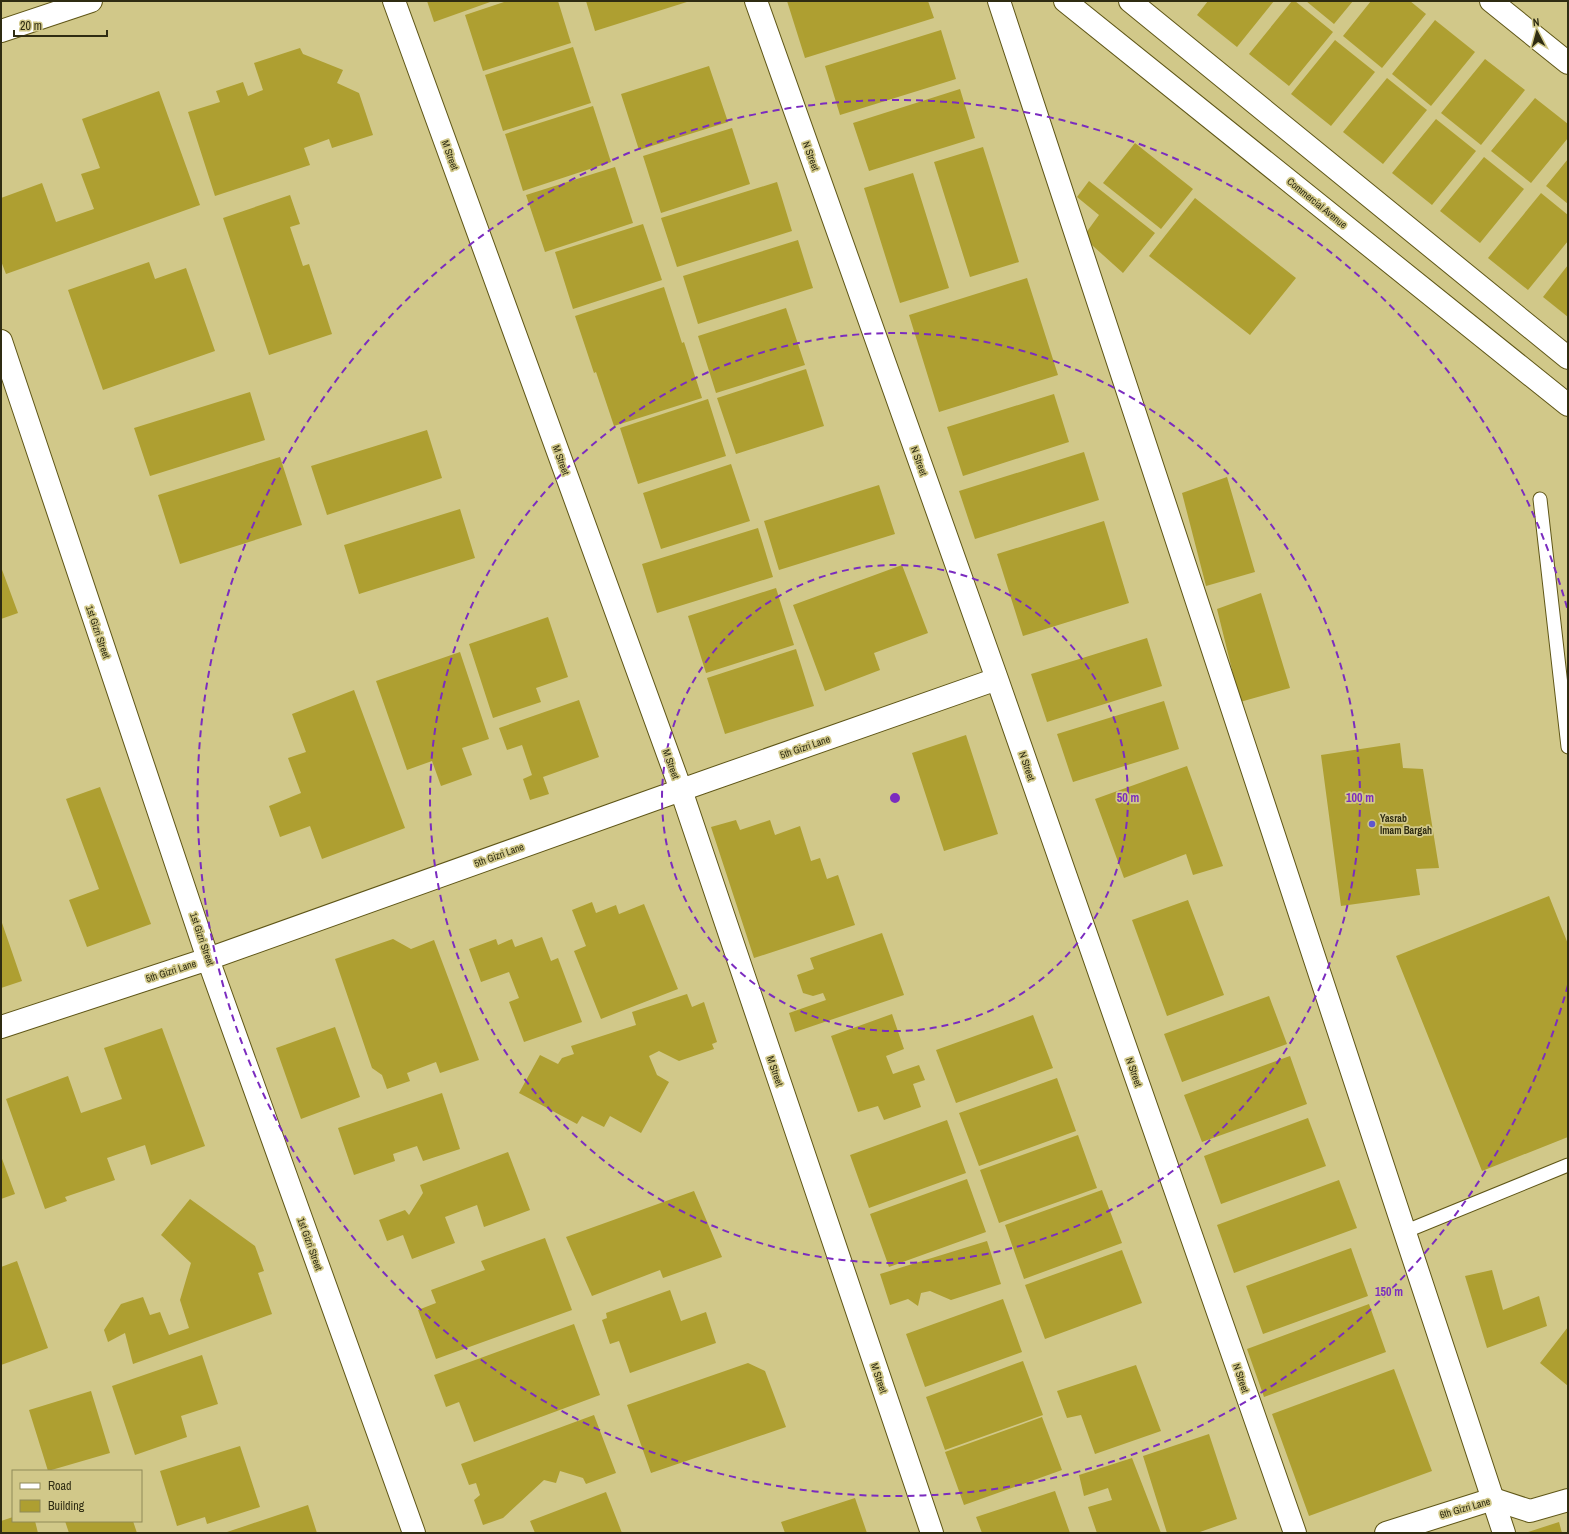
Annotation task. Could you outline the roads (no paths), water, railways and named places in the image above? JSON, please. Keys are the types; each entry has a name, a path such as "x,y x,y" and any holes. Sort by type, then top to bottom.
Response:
{"street":[{"path":"1,31 91,1"},
{"name":"M Street","path":"394,1 681,790 932,1533"},
{"name":"N Street","path":"756,1 997,679 1295,1533"},
{"path":"999,1 1504,1533"},
{"name":"Commercial Avenue","path":"1065,1 1568,405"},
{"path":"1130,1 1568,358"},
{"path":"1491,1 1568,63"},
{"name":"1st Gizri Street","path":"1,341 208,959 414,1533"},
{"name":"5th Gizri Lane","path":"1,1027 208,959 997,679"},
{"name":"6th Gizri Lane","path":"1386,1533 1493,1499 1530,1511 1568,1500"}],"lane":[{"path":"1540,499 1568,747"},
{"path":"1404,1232 1568,1165"}],"place":[{"name":"Yasrab Imam Bargah","path":"1372,824"}]}
